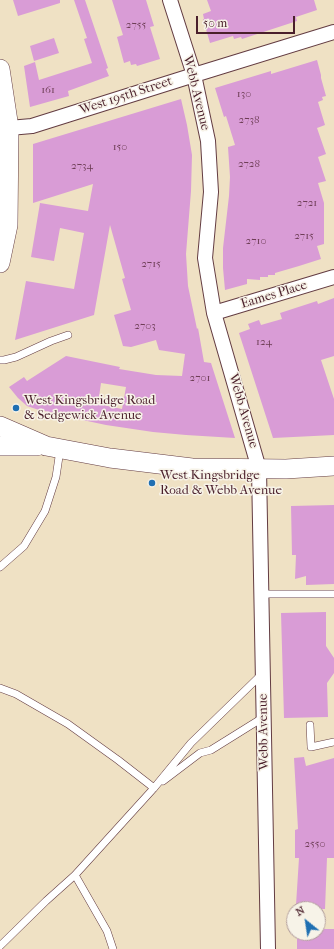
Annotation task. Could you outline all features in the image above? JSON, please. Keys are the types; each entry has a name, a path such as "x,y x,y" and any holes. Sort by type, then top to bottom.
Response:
{"main road":[{"path":"0,69 9,128 8,225 0,263"},
{"path":"0,426 53,447"},
{"path":"0,446 53,447 110,458 192,468 286,469 334,466"}],"street":[{"name":"Webb Avenue","path":"170,0 194,75 208,141 211,192 205,258 214,313 260,469 268,949"},
{"name":"West 195th Street","path":"9,128 32,126 334,32"},
{"name":"Eames Place","path":"214,313 334,276"}],"lane":[{"path":"0,360 16,357 68,335"},
{"path":"0,567 24,546 45,511 56,477 53,447"},
{"path":"262,594 334,594"},
{"path":"0,946 75,875 154,788 191,743 263,673"},
{"path":"0,688 16,694 68,724 154,788"},
{"path":"154,788 200,753 211,750 264,717"},
{"path":"310,725 310,747 334,742"},
{"path":"191,743 194,749 200,753"},
{"path":"75,875 107,931 113,949"}],"building":[{"path":"13,0 60,0 60,3 18,16"},
{"path":"74,0 85,0 108,68 106,69 109,76 68,91 69,96 30,107 24,66 35,62 39,80 92,63 84,39 87,38"},
{"path":"112,0 146,0 154,26 150,27 160,59 137,66 136,64 131,65 130,61 124,63 117,37 123,35"},
{"path":"207,0 314,0 317,10 296,17 297,21 242,39 241,37 234,39 233,36 210,43 203,19 203,14 211,11"},
{"path":"54,38 59,53 34,61 30,46"},
{"path":"317,60 326,96 322,97 323,100 318,102 325,125 317,128 326,154 318,157 326,181 318,183 324,203 324,244 317,246 321,259 275,273 275,275 260,277 260,280 247,279 247,284 225,290 223,248 230,177 228,147 235,145 215,88 271,71 271,74"},
{"path":"181,99 192,155 186,254 188,286 204,362 211,363 235,438 153,432 106,425 64,416 65,415 27,406 9,387 24,377 27,381 66,356 120,367 119,369 156,375 182,376 185,354 159,350 156,340 131,347 123,346 114,315 131,310 122,279 125,278 110,225 94,315 15,340 26,281 74,289 84,233 60,228 54,261 31,257 40,203 88,211 93,184 33,203 33,144","holes":["101,383 126,387 122,409 98,404"]},
{"path":"334,298 334,356 321,360 334,399 334,435 273,438 239,333 250,329 248,324 259,320 261,325 282,319 280,313 317,301 318,304"},
{"path":"334,505 334,584 306,585 306,576 295,579 296,555 292,555 291,506"},
{"path":"326,612 326,646 334,658 334,673 327,683 328,717 284,718 281,613"},
{"path":"304,757 306,766 334,758 334,858 327,858 325,901 296,901 299,858 295,858 295,830 298,829 294,758"},
{"path":"326,929 334,929 334,949 297,949 297,941 326,941"}],"place":[{"name":"West Kingsbridge Road & Sedgewick Avenue","path":"16,408"},
{"name":"West Kingsbridge Road & Webb Avenue","path":"152,483"}]}
